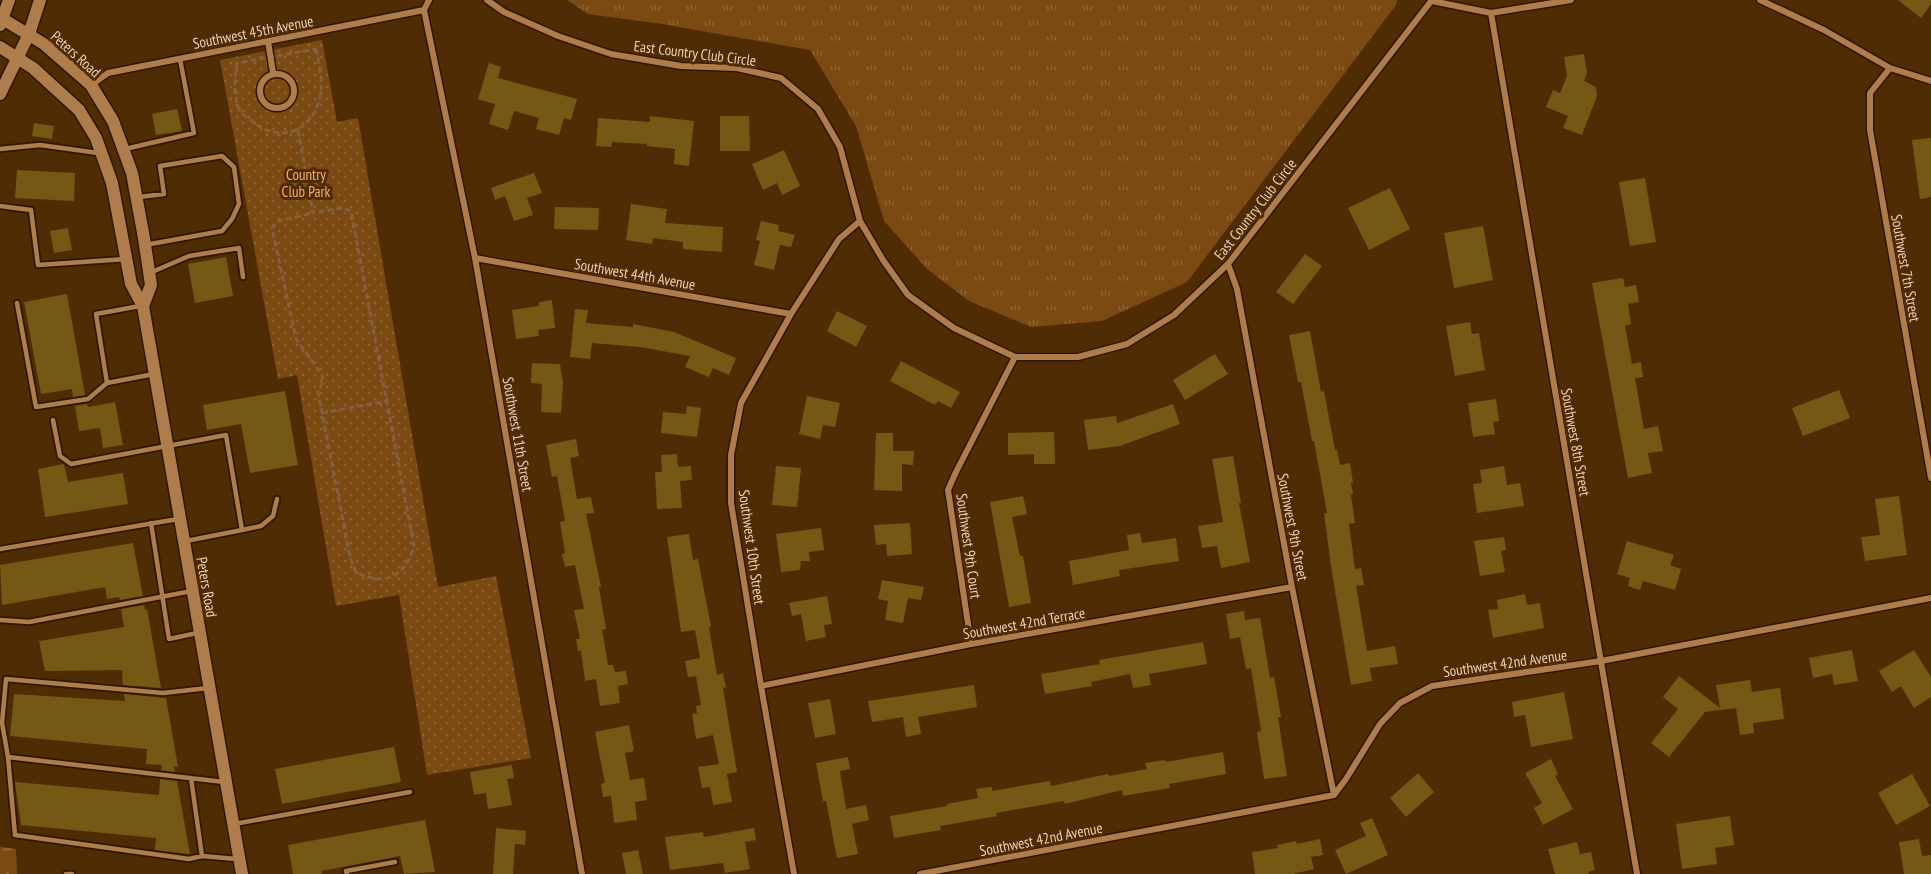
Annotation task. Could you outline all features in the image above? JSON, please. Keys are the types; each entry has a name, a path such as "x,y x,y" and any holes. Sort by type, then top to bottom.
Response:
{"street":[{"name":"Peters Road","path":"9,0 1,23 29,34 56,53 91,85 113,121 132,173 145,245 151,285 143,306"},
{"name":"Peters Road","path":"29,34 40,0"},
{"path":"424,10 429,0"},
{"name":"East Country Club Circle","path":"487,0 504,12 558,36 611,54 681,66 737,68 781,78 818,109 840,147 860,221 883,260 908,295 954,328 1015,357 1078,357 1127,344 1174,315 1228,264 1432,0"},
{"path":"1432,0 1491,13 1571,0"},
{"path":"1760,0 1824,30 1890,68 1931,81"},
{"name":"Southwest 45th Avenue","path":"91,85 108,73 424,10"},
{"name":"Southwest 11th Street","path":"424,10 475,258 582,874"},
{"name":"Southwest 8th Street","path":"1491,13 1637,874"},
{"path":"0,94 29,34"},
{"path":"268,41 273,74"},
{"name":"Peters Road","path":"0,47 33,68 79,110 96,138 112,183 131,284 143,306 242,874"},
{"name":"Southwest 7th Street","path":"1890,68 1870,93 1870,130 1931,478"},
{"path":"273,74 286,76 294,87 292,100 280,108 267,105 260,94 262,81 273,74"},
{"name":"Southwest 10th Street","path":"794,874 760,686 731,503 731,456 741,404 791,314 839,239 860,221"},
{"name":"Southwest 44th Avenue","path":"475,258 791,314"},
{"name":"Southwest 9th Street","path":"1228,264 1237,289 1292,587 1334,795"},
{"name":"Southwest 9th Court","path":"971,644 948,490 1015,357"},
{"name":"Southwest 42nd Terrace","path":"760,686 971,644 1292,587"},
{"name":"Southwest 42nd Avenue","path":"920,874 1334,795 1380,724 1400,703 1432,686 1601,661 1931,598"}],"lane":[{"path":"123,149 194,133 180,59"},
{"path":"0,149 40,145 101,153"},
{"path":"136,198 164,194 160,166 222,156 234,167 239,204 232,219 222,231 145,245"},
{"path":"0,206 31,210 38,265 126,259"},
{"path":"149,273 189,256 239,248 243,276"},
{"path":"17,303 36,407 88,399 107,383 155,374"},
{"path":"107,383 96,314 143,306"},
{"path":"53,420 60,456 71,464 226,435 242,530"},
{"path":"184,542 261,526 273,516 277,500"},
{"path":"0,549 180,518"},
{"path":"151,523 169,639 200,632"},
{"path":"0,620 29,622 193,591"},
{"path":"210,688 163,693 6,679 2,723 8,757 15,835 189,859 202,856 240,860"},
{"path":"8,757 226,782"},
{"path":"191,778 202,856"},
{"path":"234,824 410,792"},
{"path":"347,874 346,871 395,862"},
{"path":"66,874 72,874"}],"path":[{"path":"316,49 322,90 313,116 298,130 276,134 260,127 240,111 234,88 237,63 270,57 316,49"},
{"path":"298,130 312,213"},
{"path":"343,208 351,211 414,546 410,561 396,576 371,580 356,572 350,557 318,392 323,382 321,375 296,339 273,228 278,220 312,213 343,208"},
{"path":"322,413 387,401"}],"green space":[{"path":"567,0 1397,0 1396,5 1187,282 1102,321 1031,327 969,301 927,269 884,221 856,126 810,50 662,24 588,14"},
{"name":"Country Club Park","path":"322,40 337,122 358,118 438,587 496,576 531,758 427,775 399,595 336,606 297,375 278,379 220,60"},
{"path":"0,847 16,849 17,874 0,874"}],"building":[{"path":"1898,0 1931,0 1931,4 1921,18"},
{"path":"1584,54 1587,72 1584,81 1596,87 1597,96 1582,135 1563,128 1568,116 1546,107 1553,90 1560,93 1567,76 1564,57"},
{"path":"489,63 501,67 498,78 577,99 571,120 564,118 559,135 536,129 539,118 514,111 508,130 489,124 495,104 478,99"},
{"path":"177,109 182,131 156,135 152,114"},
{"path":"650,116 694,121 689,166 674,164 675,149 647,146 647,144 612,142 611,147 596,146 598,118 650,122"},
{"path":"720,116 749,116 750,151 720,151"},
{"path":"34,123 54,126 52,139 32,136"},
{"path":"1931,138 1931,197 1920,199 1912,140"},
{"path":"784,150 800,186 782,195 777,183 763,190 752,164"},
{"path":"17,170 75,173 74,201 15,198"},
{"path":"534,173 542,193 527,198 533,215 514,221 505,196 495,200 491,188"},
{"path":"1645,178 1656,242 1630,246 1619,182"},
{"path":"1390,188 1410,229 1369,250 1348,208"},
{"path":"631,204 667,209 665,223 723,227 722,252 683,249 683,242 653,238 652,244 626,240"},
{"path":"555,207 599,208 598,230 554,229"},
{"path":"761,221 779,225 778,231 795,235 791,247 780,245 774,270 754,265 760,241 756,240"},
{"path":"1483,226 1493,280 1454,288 1444,233"},
{"path":"68,228 72,250 54,253 50,231"},
{"path":"1305,254 1322,266 1293,304 1276,292"},
{"path":"226,257 233,296 195,303 188,264"},
{"path":"1623,278 1625,287 1636,285 1639,302 1628,304 1631,324 1625,326 1632,364 1641,362 1643,377 1635,378 1644,429 1658,426 1663,451 1648,453 1652,473 1628,478 1592,283"},
{"path":"67,294 85,395 73,397 72,389 41,394 24,302"},
{"path":"552,300 555,328 538,330 539,336 516,339 512,310 539,306 539,302"},
{"path":"575,309 588,310 586,323 633,327 633,324 674,332 736,358 729,375 713,368 709,377 685,367 690,356 640,347 592,343 590,359 570,357"},
{"path":"837,311 867,326 856,347 827,331"},
{"path":"1470,322 1472,334 1479,333 1485,370 1455,376 1446,326"},
{"path":"1310,331 1335,450 1337,450 1340,465 1350,463 1355,523 1349,524 1355,569 1361,568 1364,585 1356,586 1367,651 1395,646 1398,664 1370,668 1372,681 1351,685 1332,573 1324,513 1327,513 1314,441 1312,441 1301,382 1298,382 1289,335"},
{"path":"1215,354 1228,374 1185,400 1173,380"},
{"path":"901,361 960,392 951,408 938,401 935,405 890,381"},
{"path":"532,363 560,364 563,383 561,413 541,412 542,384 531,383"},
{"path":"1839,390 1850,418 1803,436 1792,408"},
{"path":"285,391 298,465 250,473 241,424 207,430 203,405"},
{"path":"807,396 840,403 835,427 823,425 820,439 799,434"},
{"path":"1496,399 1499,421 1493,422 1495,434 1473,437 1468,403"},
{"path":"115,402 123,445 103,448 100,428 79,431 75,406 87,404 88,407"},
{"path":"1173,404 1180,424 1120,446 1088,450 1084,420 1116,416 1117,423"},
{"path":"687,406 701,408 697,437 661,433 663,412 686,414"},
{"path":"1054,432 1055,464 1034,464 1034,454 1008,455 1008,433"},
{"path":"876,433 893,433 893,451 914,451 913,465 902,464 902,491 874,490"},
{"path":"576,439 579,456 570,458 577,499 591,497 594,513 586,514 601,587 599,587 606,629 602,630 608,665 613,665 615,672 626,671 628,684 618,686 620,703 600,706 596,679 585,681 581,651 578,651 576,639 580,639 574,610 584,609 575,565 565,567 560,522 565,521 557,476 552,477 546,445"},
{"path":"677,454 678,467 691,466 692,480 680,481 682,508 657,509 655,472 662,472 661,455"},
{"path":"1233,456 1250,562 1221,568 1217,546 1202,548 1198,526 1223,522 1212,459"},
{"path":"64,464 68,482 123,473 128,504 45,517 38,469"},
{"path":"776,466 801,468 797,507 772,505"},
{"path":"1504,466 1507,485 1520,483 1524,506 1477,513 1473,484 1482,483 1480,470"},
{"path":"1023,496 1027,514 1012,517 1020,556 1023,556 1031,603 1009,607 990,502"},
{"path":"1899,496 1907,555 1865,561 1861,537 1880,535 1875,499"},
{"path":"910,523 912,554 887,556 886,544 876,545 874,525"},
{"path":"821,528 824,550 809,552 810,561 801,561 800,570 781,572 776,534"},
{"path":"1140,533 1142,543 1176,538 1179,561 1119,570 1120,576 1073,585 1069,561 1129,550 1127,535"},
{"path":"689,534 693,560 698,559 711,627 709,627 717,675 723,673 726,687 723,688 737,772 727,774 732,802 713,805 710,787 702,788 698,767 719,764 713,735 696,739 692,714 697,713 696,706 701,705 696,676 688,677 685,661 700,658 695,630 681,632 667,537"},
{"path":"1504,537 1506,550 1501,551 1505,572 1480,576 1474,541"},
{"path":"1627,541 1674,555 1670,565 1681,569 1675,590 1643,581 1640,590 1628,586 1630,578 1617,574"},
{"path":"133,543 143,596 120,600 119,597 107,599 105,587 2,605 0,565"},
{"path":"882,580 924,587 921,600 908,598 903,623 885,620 888,601 878,599"},
{"path":"1525,594 1527,605 1540,603 1544,628 1493,638 1488,610 1498,609 1497,600"},
{"path":"827,596 832,624 824,625 826,637 806,641 801,614 792,616 789,603"},
{"path":"144,605 145,610 147,609 161,688 123,685 122,670 45,671 39,641 124,627 121,609"},
{"path":"1244,611 1245,620 1260,618 1270,678 1274,677 1281,717 1278,717 1287,776 1264,779 1257,732 1261,731 1251,668 1246,669 1240,637 1230,639 1226,614"},
{"path":"1203,642 1207,664 1149,674 1151,685 1133,688 1130,674 1091,682 1092,686 1045,694 1041,674 1100,664 1099,660"},
{"path":"1852,650 1858,681 1834,685 1832,674 1813,678 1809,658"},
{"path":"1914,650 1931,677 1931,697 1914,708 1901,686 1892,692 1879,671"},
{"path":"1679,676 1720,708 1716,685 1750,680 1752,692 1780,688 1784,719 1753,723 1754,733 1740,735 1736,708 1705,712 1669,757 1651,743 1678,709 1663,697"},
{"path":"974,685 977,707 918,717 921,734 906,737 903,717 872,722 868,701"},
{"path":"1564,692 1573,739 1531,747 1525,715 1514,717 1512,702"},
{"path":"14,694 125,701 124,694 166,698 178,767 174,766 175,772 161,770 162,765 146,764 147,749 10,736"},
{"path":"830,699 836,734 815,738 808,703"},
{"path":"629,725 634,751 625,753 630,780 644,778 647,800 635,802 637,820 614,823 611,796 603,797 601,784 605,783 595,732"},
{"path":"394,747 401,782 282,804 275,769"},
{"path":"1223,752 1226,774 1169,784 1170,788 1123,796 1122,790 1065,804 1064,801 996,813 997,816 940,826 941,830 894,838 890,816 978,798 976,789 992,787 992,791 1050,781 1051,786 1108,774 1109,776 1147,769 1145,763 1165,760 1166,762"},
{"path":"848,757 850,769 840,771 846,809 866,805 869,820 852,824 858,854 837,858 816,763"},
{"path":"1551,759 1558,774 1555,776 1573,809 1543,825 1534,808 1542,803 1525,773"},
{"path":"512,765 514,778 507,779 512,805 488,809 486,793 474,795 470,772"},
{"path":"1418,773 1434,792 1406,817 1390,798"},
{"path":"1912,774 1930,806 1896,825 1878,793"},
{"path":"160,779 177,781 190,854 155,850 156,838 21,825 15,782 159,795"},
{"path":"1730,816 1734,845 1715,848 1717,864 1682,869 1676,824"},
{"path":"1372,818 1388,855 1346,874 1335,850 1366,836 1360,823"},
{"path":"425,820 435,872 404,874 400,856 321,871 322,874 293,874 288,845"},
{"path":"496,828 526,831 525,845 515,844 513,874 493,874"},
{"path":"754,828 756,840 745,842 750,869 725,873 723,863 670,870 665,837 703,832 704,837"},
{"path":"1320,839 1323,855 1311,857 1314,869 1293,874 1255,874 1252,852 1278,848 1277,845 1296,841 1297,844"},
{"path":"1919,839 1922,856 1931,855 1931,874 1904,874 1899,842"},
{"path":"1577,842 1580,854 1591,852 1595,870 1588,872 1589,874 1555,874 1548,849"},
{"path":"638,850 643,874 626,874 622,853"}]}
